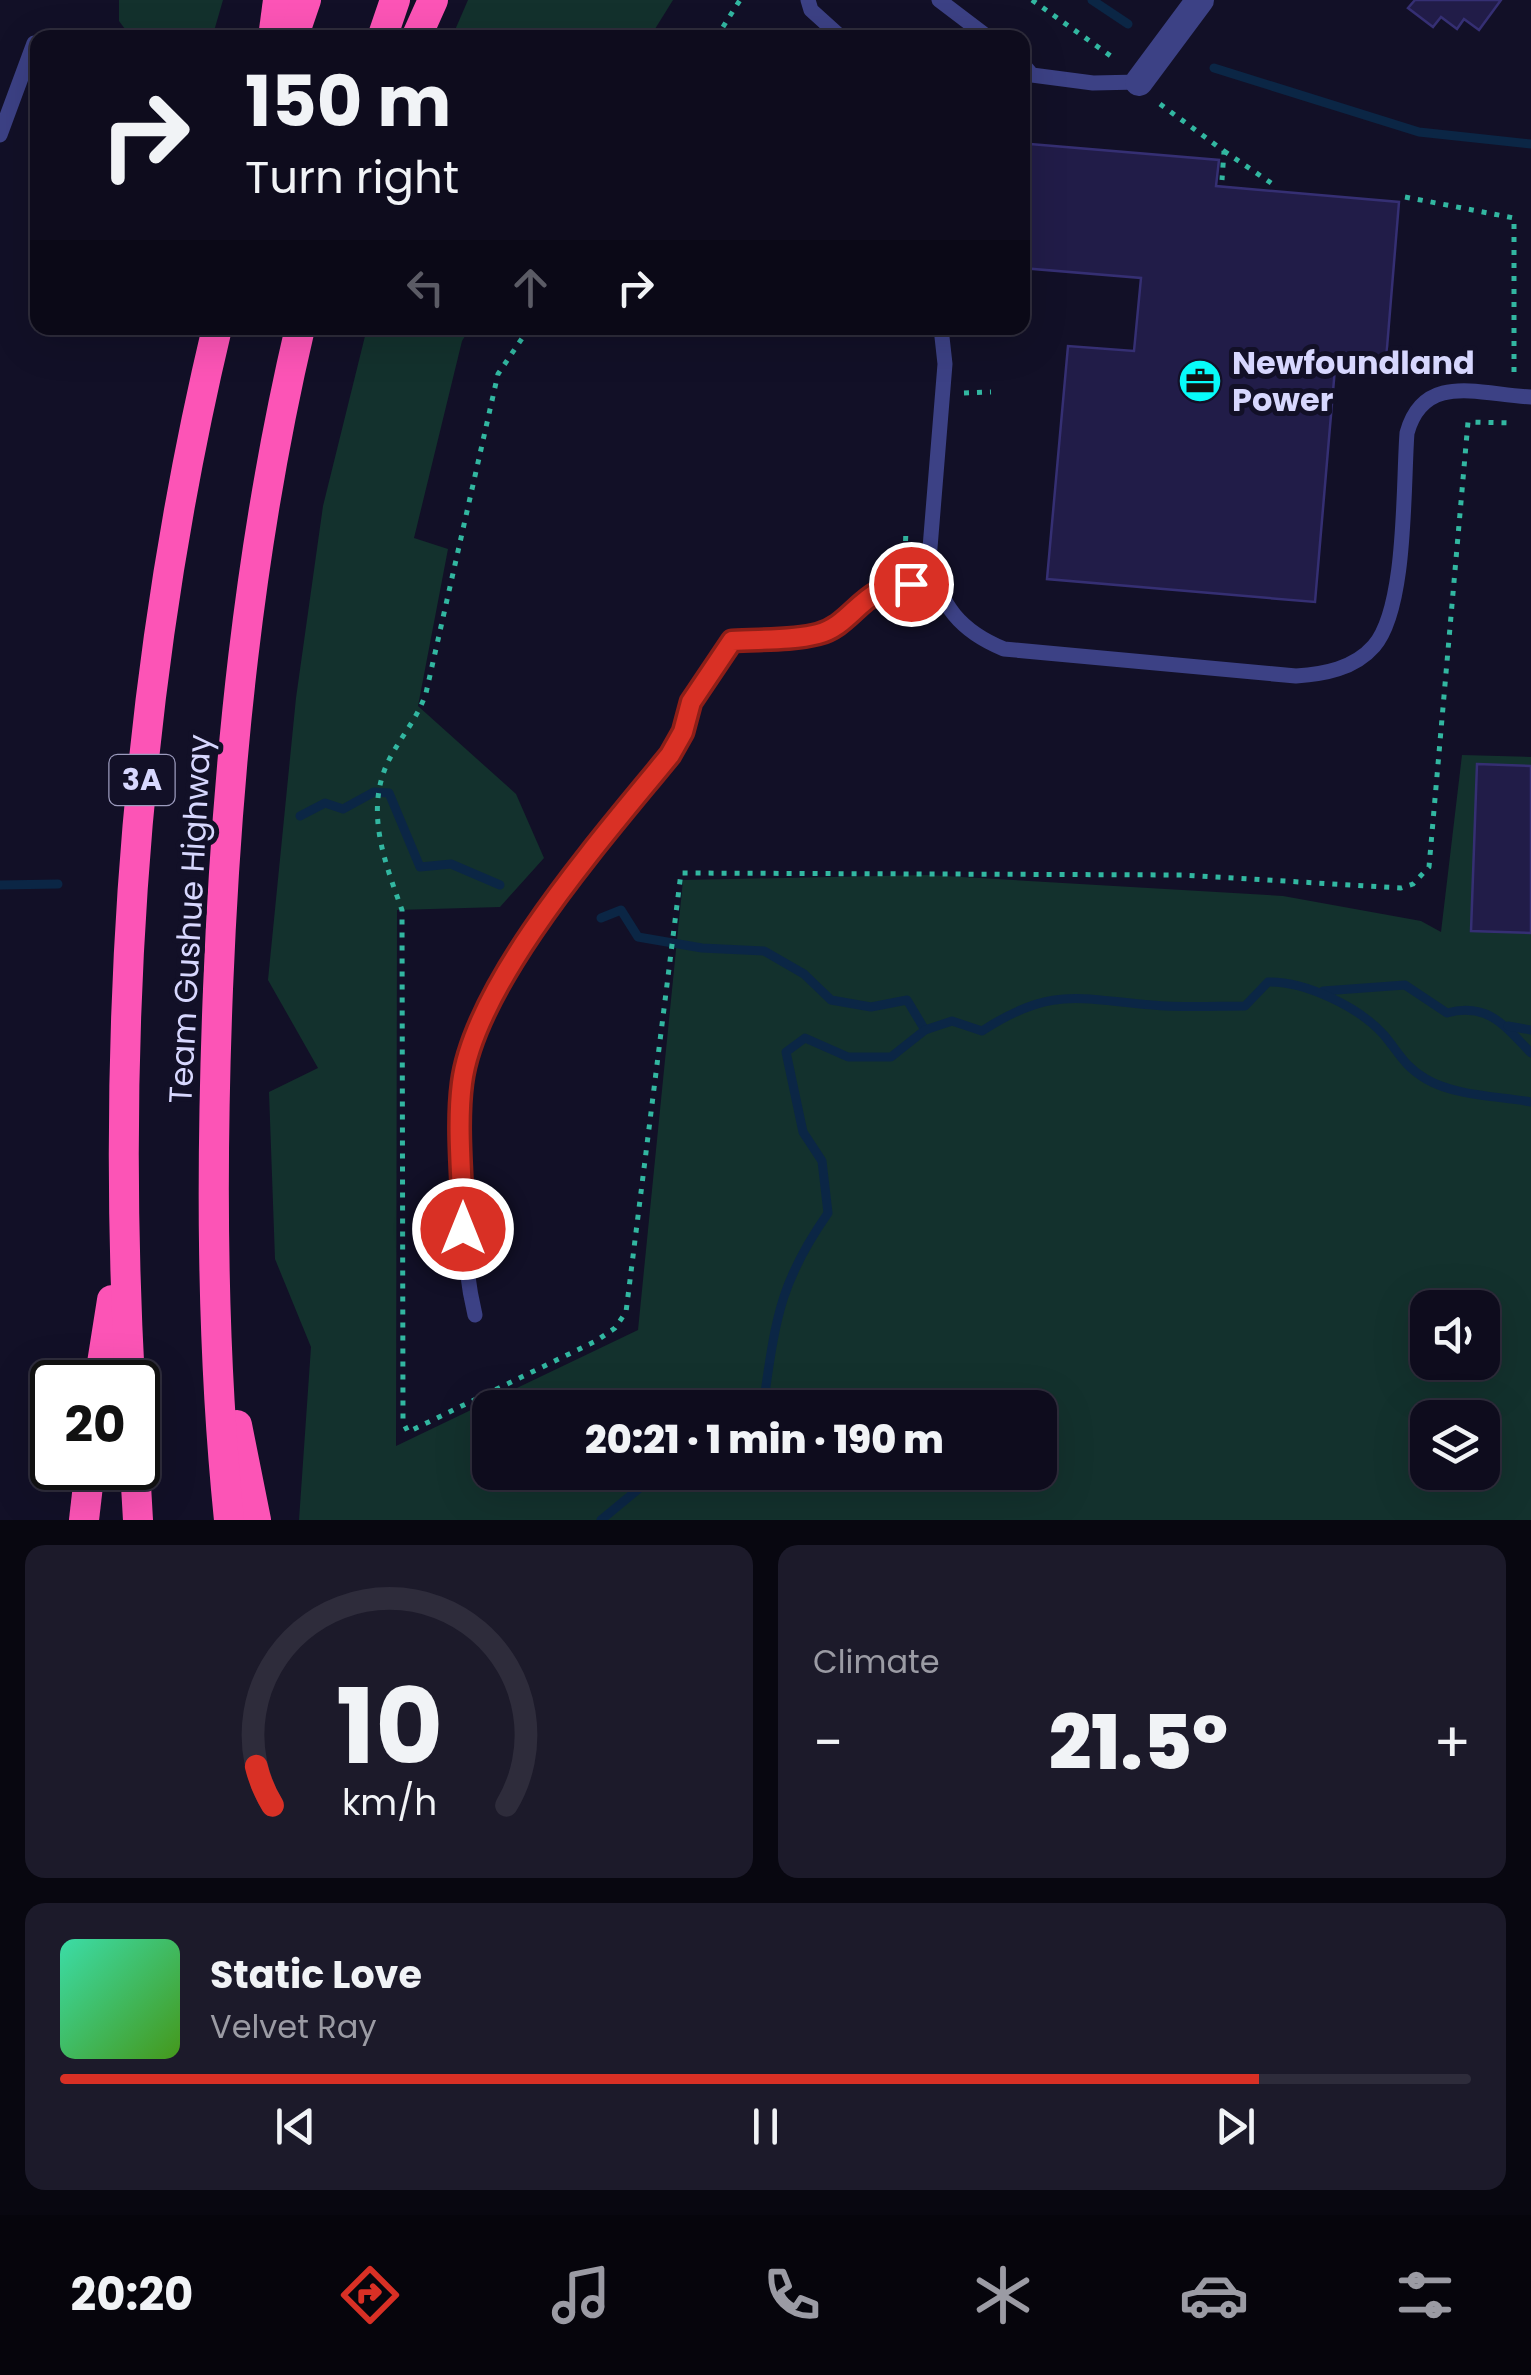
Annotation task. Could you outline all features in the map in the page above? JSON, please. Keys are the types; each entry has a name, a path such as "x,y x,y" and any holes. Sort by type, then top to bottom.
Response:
{"highway":[{"path":"273,30 278,0"},
{"path":"297,30 306,0"},
{"path":"385,30 395,0"},
{"path":"420,30 433,0"},
{"name":"Team Gushue Highway","path":"129,1360 122,1238 130,946 148,712 172,555 216,335"},
{"name":"Team Gushue Highway","path":"229,1520 216,1323 216,1058 236,709 259,541 299,335"},
{"path":"103,1360 122,1238"},
{"path":"216,1323 256,1520"},
{"path":"84,1520 87,1490"},
{"path":"136,1490 138,1520"}],"street":[{"path":"1138,82 1200,0"}],"lane":[{"path":"808,0 811,10 833,30"},
{"path":"939,0 978,30"},
{"path":"0,135 4,111 30,52"},
{"path":"1030,70 1092,83 1138,82"},
{"path":"941,335 945,364 928,534 935,583 961,628 1004,648 1296,676 1326,674 1364,655 1383,632 1394,588 1407,433 1413,411 1430,396 1446,390 1531,397"},
{"path":"475,1315 464,1266 462,1082 476,1034 532,934 562,887 670,755 683,732 691,702 732,641 821,634 865,597 890,584 935,583"}],"path":[{"path":"721,30 740,0"},
{"path":"1032,0 1117,60"},
{"path":"1160,104 1274,185"},
{"path":"1222,180 1224,152"},
{"path":"1405,197 1514,218 1514,374"},
{"path":"524,335 498,374 419,714 391,756 378,810 379,848 402,910 402,1422 408,1432 596,1341 615,1328 626,1312 681,873 919,871 1183,875 1401,888 1413,884 1429,867 1468,422 1514,423"}],"green space":[{"path":"119,0 223,0 214,30 126,30 119,21"},
{"path":"468,0 673,0 654,30 455,30"},
{"path":"365,335 466,335 414,538 448,549 418,706 516,794 544,858 500,907 397,910 396,1446 472,1410 472,1490 1057,1490 1057,1390 513,1390 638,1330 683,880 927,875 1283,896 1421,921 1441,932 1462,755 1531,757 1531,766 1477,765 1471,930 1531,933 1531,1520 299,1520 311,1347 275,1259 269,1092 318,1068 268,980 296,698 323,506"}],"building":[{"path":"1415,0 1501,0 1479,30 1464,19 1457,29 1441,17 1433,27 1408,8"},
{"name":"Newfoundland Power","path":"1030,144 1219,160 1216,186 1399,202 1386,360 1324,355 1323,366 1335,368 1315,602 1047,579 1068,346 1134,351 1141,278 1030,269"},
{"path":"1477,764 1531,766 1531,933 1471,931"}],"waterway":[{"path":"1092,0 1128,24"},
{"path":"1214,68 1419,132 1531,144"},
{"path":"300,816 325,803 343,809 374,792 389,793 420,867 451,864 500,885"},
{"path":"0,885 58,884"},
{"path":"601,918 621,910 638,937 702,948 764,951 804,974 831,1000 871,1007 907,1000 925,1030"},
{"path":"765,1390 783,1298 800,1258 828,1213 822,1161 803,1132 786,1052 805,1038 848,1057 891,1057 925,1030 952,1021 982,1031 1046,1001 1245,1006 1268,982 1283,983 1314,991 1361,1015 1413,1070 1437,1085 1531,1102"},
{"path":"1323,991 1405,985 1447,1013 1474,1011 1495,1019 1531,1053"},
{"path":"1508,1026 1531,1030"},
{"path":"601,1520 637,1490"}],"place":[{"name":"Newfoundland Power","path":"1200,381"}],"route":[{"path":"463,1229 462,1082 476,1034 562,887 670,755 683,732 691,702 732,641 821,634 865,597 890,584 911,584"}]}
